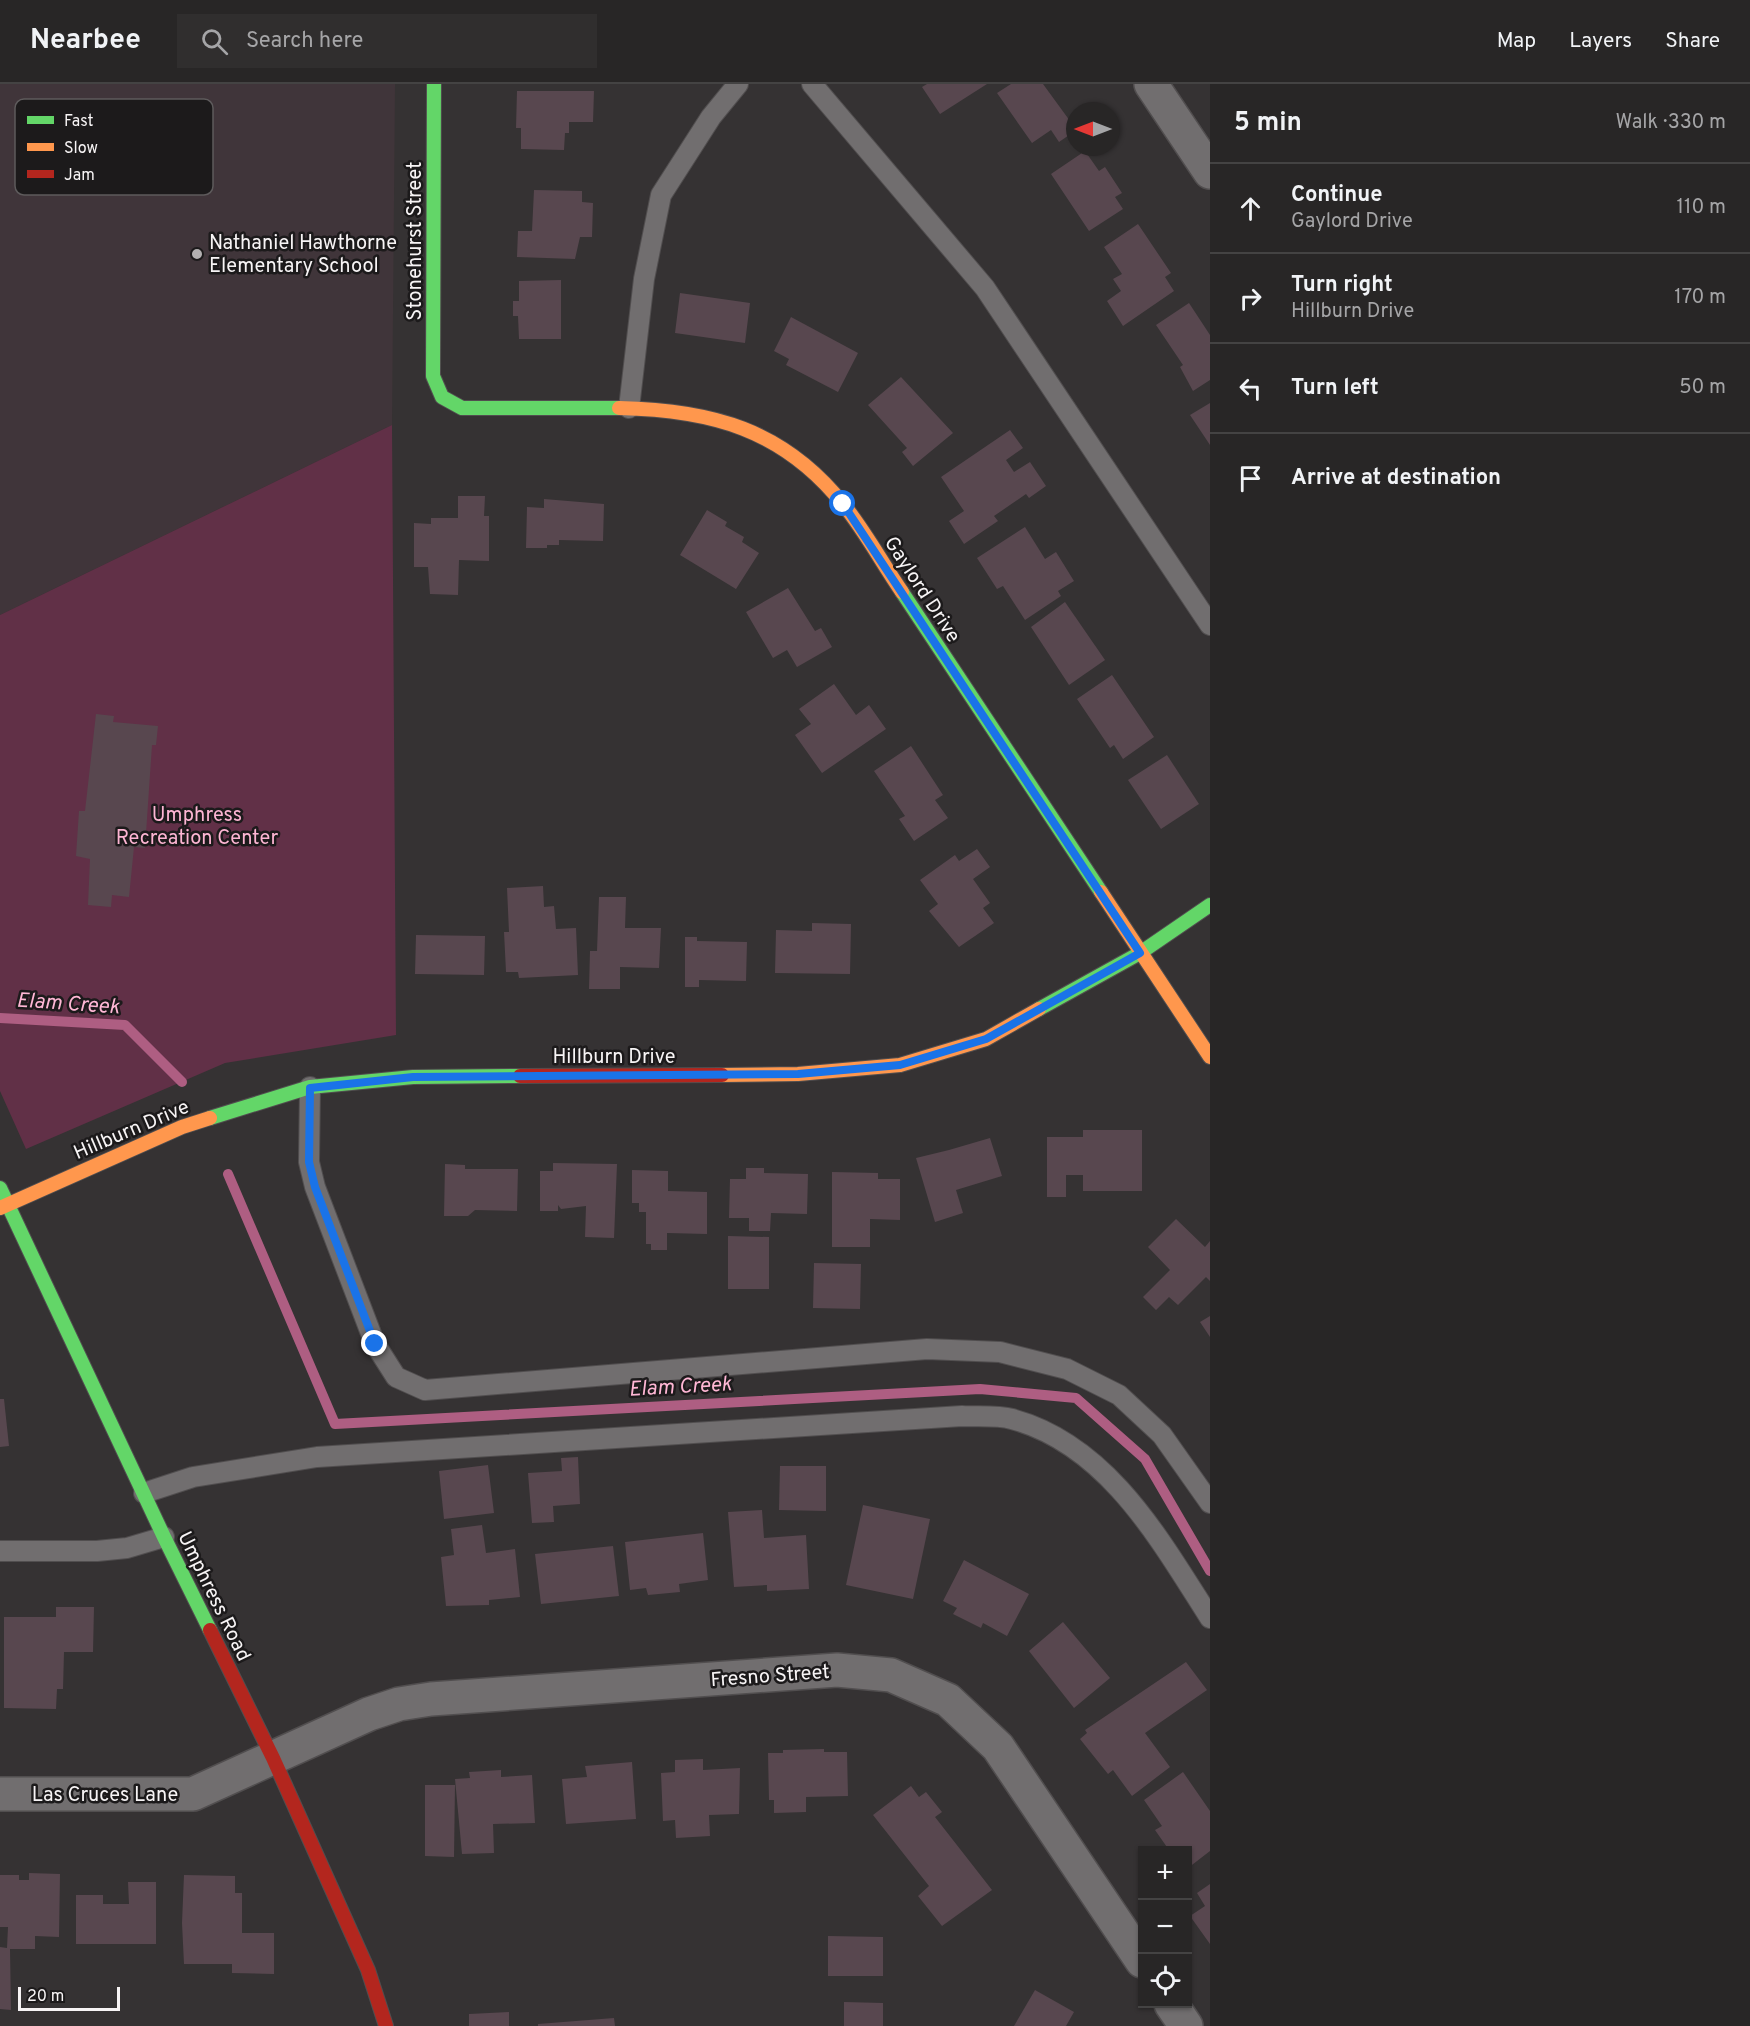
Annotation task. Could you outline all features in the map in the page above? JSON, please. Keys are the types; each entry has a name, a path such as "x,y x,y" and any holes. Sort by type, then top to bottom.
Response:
{"street":[{"name":"Stonehurst Street","path":"434,84 433,376 442,397"},
{"path":"1151,84 1210,172"},
{"name":"Gaylord Drive","path":"442,397 462,408 629,408 685,412 733,423 778,446 811,472 843,504 1210,1057"},
{"name":"Hillburn Drive","path":"4,1206 182,1127 310,1088 413,1077 798,1074 900,1065 986,1039 1140,953 1210,905"},
{"name":"Umphress Road","path":"0,1188 4,1206 273,1758 368,1970 386,2026"},
{"name":"Fresno Street","path":"273,1758 369,1714 399,1704 431,1698 837,1670 891,1675 948,1700 998,1747 1138,1954"},
{"name":"Las Cruces Lane","path":"0,1794 193,1794 273,1758"},
{"path":"1174,2008 1186,2026"}],"lane":[{"path":"629,408 644,279 661,195 711,117 738,84"},
{"path":"812,84 985,288 1210,625"},
{"path":"310,1088 309,1162 319,1197 375,1344 396,1377 425,1390 927,1349 1000,1352 1067,1369 1119,1395 1162,1435 1210,1503"},
{"path":"144,1493 193,1477 317,1457 962,1416 1010,1419 1054,1435 1095,1463 1154,1531 1210,1618"},
{"path":"0,1551 97,1551 127,1548 164,1537"}],"shaded area":[{"name":"Nathaniel Hawthorne Elementary School","path":"0,84 395,84 392,425 0,615"}],"green space":[{"name":"Umphress Recreation Center","path":"392,425 396,1035 225,1063 26,1149 0,1091 0,615"}],"building":[{"path":"927,84 987,84 940,114 922,87"},
{"path":"1011,84 1043,84 1066,116 1066,137 1059,142 1051,130 1032,143 997,93"},
{"path":"517,91 594,91 593,122 569,122 569,133 565,133 564,150 521,149 521,128 516,128"},
{"path":"1078,156 1088,156 1099,171 1105,167 1122,193 1115,197 1123,209 1089,231 1051,174"},
{"path":"534,190 582,191 582,202 593,203 592,237 580,237 575,259 517,257 518,231 532,231"},
{"path":"1138,224 1171,273 1165,277 1174,291 1123,326 1107,301 1121,291 1113,279 1122,274 1104,247"},
{"path":"561,280 561,339 519,339 518,316 513,316 513,301 519,301 519,281"},
{"path":"680,293 750,303 745,343 675,333"},
{"path":"1189,303 1210,335 1210,380 1193,391 1180,367 1183,365 1156,325"},
{"path":"791,317 858,353 838,392 786,365 789,359 774,351"},
{"path":"901,377 953,433 913,466 902,452 907,448 868,405"},
{"path":"1210,403 1210,445 1190,415"},
{"path":"1010,430 1023,448 1006,460 1014,472 1030,462 1046,486 1029,498 1026,494 994,516 998,521 964,544 949,521 964,511 941,477"},
{"path":"458,496 485,496 484,516 489,516 489,561 459,560 458,595 430,594 428,567 414,567 414,523 431,524 431,518 458,518"},
{"path":"544,499 604,504 603,541 559,540 559,545 547,545 547,548 526,548 527,507 544,508"},
{"path":"707,510 727,522 725,526 744,537 742,542 759,553 736,589 680,555"},
{"path":"1025,527 1045,559 1056,552 1074,581 1058,591 1061,596 1025,620 1003,586 997,589 977,558"},
{"path":"788,588 815,631 821,628 832,647 797,667 787,650 773,658 746,612"},
{"path":"1065,602 1105,660 1069,685 1031,627"},
{"path":"1112,675 1154,737 1123,759 1114,745 1110,748 1077,699"},
{"path":"834,684 856,715 869,705 886,729 822,773 795,735 811,724 799,709"},
{"path":"96,714 114,716 113,722 158,726 156,745 152,745 145,848 134,847 129,897 112,895 111,907 88,905 90,859 76,856 79,811 85,811"},
{"path":"911,746 943,795 935,800 948,818 914,841 899,819 905,816 874,771"},
{"path":"1167,755 1199,804 1161,829 1128,780"},
{"path":"977,849 990,867 973,879 990,903 983,908 994,923 959,947 929,911 938,904 920,880 955,855 959,861"},
{"path":"543,886 544,907 554,906 556,929 576,928 578,975 519,978 518,972 506,972 504,932 509,932 507,888"},
{"path":"599,897 626,897 625,928 661,928 659,968 620,967 620,989 589,989 590,951 597,951"},
{"path":"812,923 851,924 850,974 775,973 776,930 812,931"},
{"path":"416,935 485,936 484,975 415,974"},
{"path":"685,937 697,937 697,941 747,942 746,981 699,980 699,987 685,987"},
{"path":"1083,1130 1142,1130 1142,1191 1083,1191 1083,1175 1066,1175 1066,1197 1047,1197 1047,1137 1083,1137"},
{"path":"990,1138 1002,1176 956,1190 963,1213 935,1222 916,1158"},
{"path":"553,1163 617,1164 614,1238 585,1237 586,1206 561,1209 558,1205 558,1211 540,1211 540,1171 553,1171"},
{"path":"445,1164 465,1165 465,1169 518,1169 517,1211 475,1210 468,1216 444,1216"},
{"path":"746,1168 764,1168 764,1173 808,1174 807,1214 771,1213 770,1231 749,1231 749,1218 729,1218 730,1179 746,1179"},
{"path":"632,1170 668,1171 668,1191 707,1192 707,1234 667,1233 667,1250 651,1250 651,1244 646,1244 646,1212 639,1212 639,1203 632,1203"},
{"path":"832,1172 878,1173 878,1179 900,1179 900,1220 870,1219 870,1247 832,1247"},
{"path":"1176,1219 1205,1247 1210,1241 1210,1281 1206,1277 1178,1305 1169,1297 1156,1310 1143,1297 1170,1270 1148,1247"},
{"path":"728,1236 769,1237 769,1289 728,1289"},
{"path":"814,1263 861,1264 860,1309 813,1308"},
{"path":"1210,1316 1210,1337 1200,1322"},
{"path":"0,1399 4,1399 9,1446 0,1447"},
{"path":"578,1457 580,1504 553,1506 554,1522 532,1523 528,1473 562,1471 561,1458"},
{"path":"488,1465 494,1513 444,1519 439,1471"},
{"path":"780,1466 826,1466 826,1511 779,1510"},
{"path":"863,1505 930,1519 913,1599 846,1585"},
{"path":"762,1510 764,1538 806,1535 809,1589 767,1591 767,1585 734,1587 728,1512"},
{"path":"482,1525 486,1553 515,1549 520,1597 489,1600 489,1605 446,1606 441,1557 454,1555 451,1529"},
{"path":"703,1533 708,1580 679,1584 680,1592 648,1595 646,1588 630,1590 625,1542"},
{"path":"613,1546 619,1596 541,1604 535,1554"},
{"path":"964,1560 1029,1594 1007,1636 983,1623 981,1628 953,1614 957,1608 943,1601"},
{"path":"56,1607 94,1607 93,1652 64,1652 63,1689 57,1689 56,1709 4,1708 4,1617 56,1617"},
{"path":"1063,1622 1110,1678 1074,1708 1029,1651"},
{"path":"1186,1662 1207,1690 1145,1733 1170,1767 1132,1796 1113,1770 1108,1774 1080,1739 1087,1733 1085,1730"},
{"path":"824,1749 824,1752 847,1752 848,1796 806,1797 806,1812 774,1813 774,1800 769,1800 768,1753 783,1753 783,1750"},
{"path":"703,1759 703,1770 740,1768 739,1814 709,1815 710,1836 676,1838 675,1820 663,1821 661,1773 675,1772 675,1760"},
{"path":"632,1762 636,1819 566,1824 562,1779 587,1777 585,1766"},
{"path":"501,1770 501,1777 532,1775 535,1823 493,1824 494,1853 462,1854 455,1779 470,1778 469,1772"},
{"path":"1183,1772 1210,1811 1210,1851 1192,1865 1192,1846 1166,1846 1155,1830 1162,1826 1144,1800"},
{"path":"425,1785 455,1785 454,1857 425,1856"},
{"path":"911,1786 919,1797 926,1792 942,1812 935,1817 992,1890 942,1926 918,1896 929,1886 873,1815"},
{"path":"29,1873 60,1874 59,1937 35,1936 35,1949 10,1949 11,2010 0,2009 0,1947 7,1948 8,1927 0,1927 0,1875 19,1875 19,1880 29,1880"},
{"path":"184,1875 235,1876 235,1893 242,1893 242,1933 274,1933 274,1974 232,1973 232,1964 184,1964 182,1923"},
{"path":"128,1882 156,1882 156,1944 76,1944 76,1895 103,1895 103,1904 129,1904"},
{"path":"1210,1884 1210,1944 1192,1919 1192,1915 1205,1906 1197,1893"},
{"path":"828,1936 883,1937 883,1976 828,1976"},
{"path":"1035,1990 1074,2012 1066,2026 1014,2026"},
{"path":"844,2002 883,2003 883,2026 844,2026"},
{"path":"509,2012 509,2026 469,2026 469,2014"},
{"path":"614,2018 615,2026 538,2026 538,2024"}],"waterway":[{"name":"Elam Creek","path":"0,1018 125,1025 182,1082"},
{"name":"Elam Creek","path":"228,1174 335,1424 980,1389 1076,1398 1145,1459 1210,1571"}],"traffic: fast":[{"path":"434,84 433,376 442,397 462,408 619,408"},
{"path":"902,592 1101,892"},
{"path":"1039,1009 1140,953 1210,905"},
{"path":"210,1118 310,1087 413,1077 520,1076"},
{"path":"0,1188 210,1630"}],"traffic: slow":[{"path":"619,408 684,413 714,419 770,441 796,458 820,478 843,504 902,592"},
{"path":"1101,892 1210,1057"},
{"path":"722,1075 798,1074 900,1065 986,1039 1039,1009"},
{"path":"0,1208 182,1127 210,1118"}],"traffic: jam":[{"path":"520,1076 722,1075"},
{"path":"210,1630 273,1758 368,1970 386,2026"}],"place":[{"name":"Nathaniel Hawthorne Elementary School","path":"197,254"}],"route":[{"path":"375,1344 315,1187 309,1162 310,1088 413,1077 798,1074 900,1065 986,1039 1140,953 843,504"}]}
